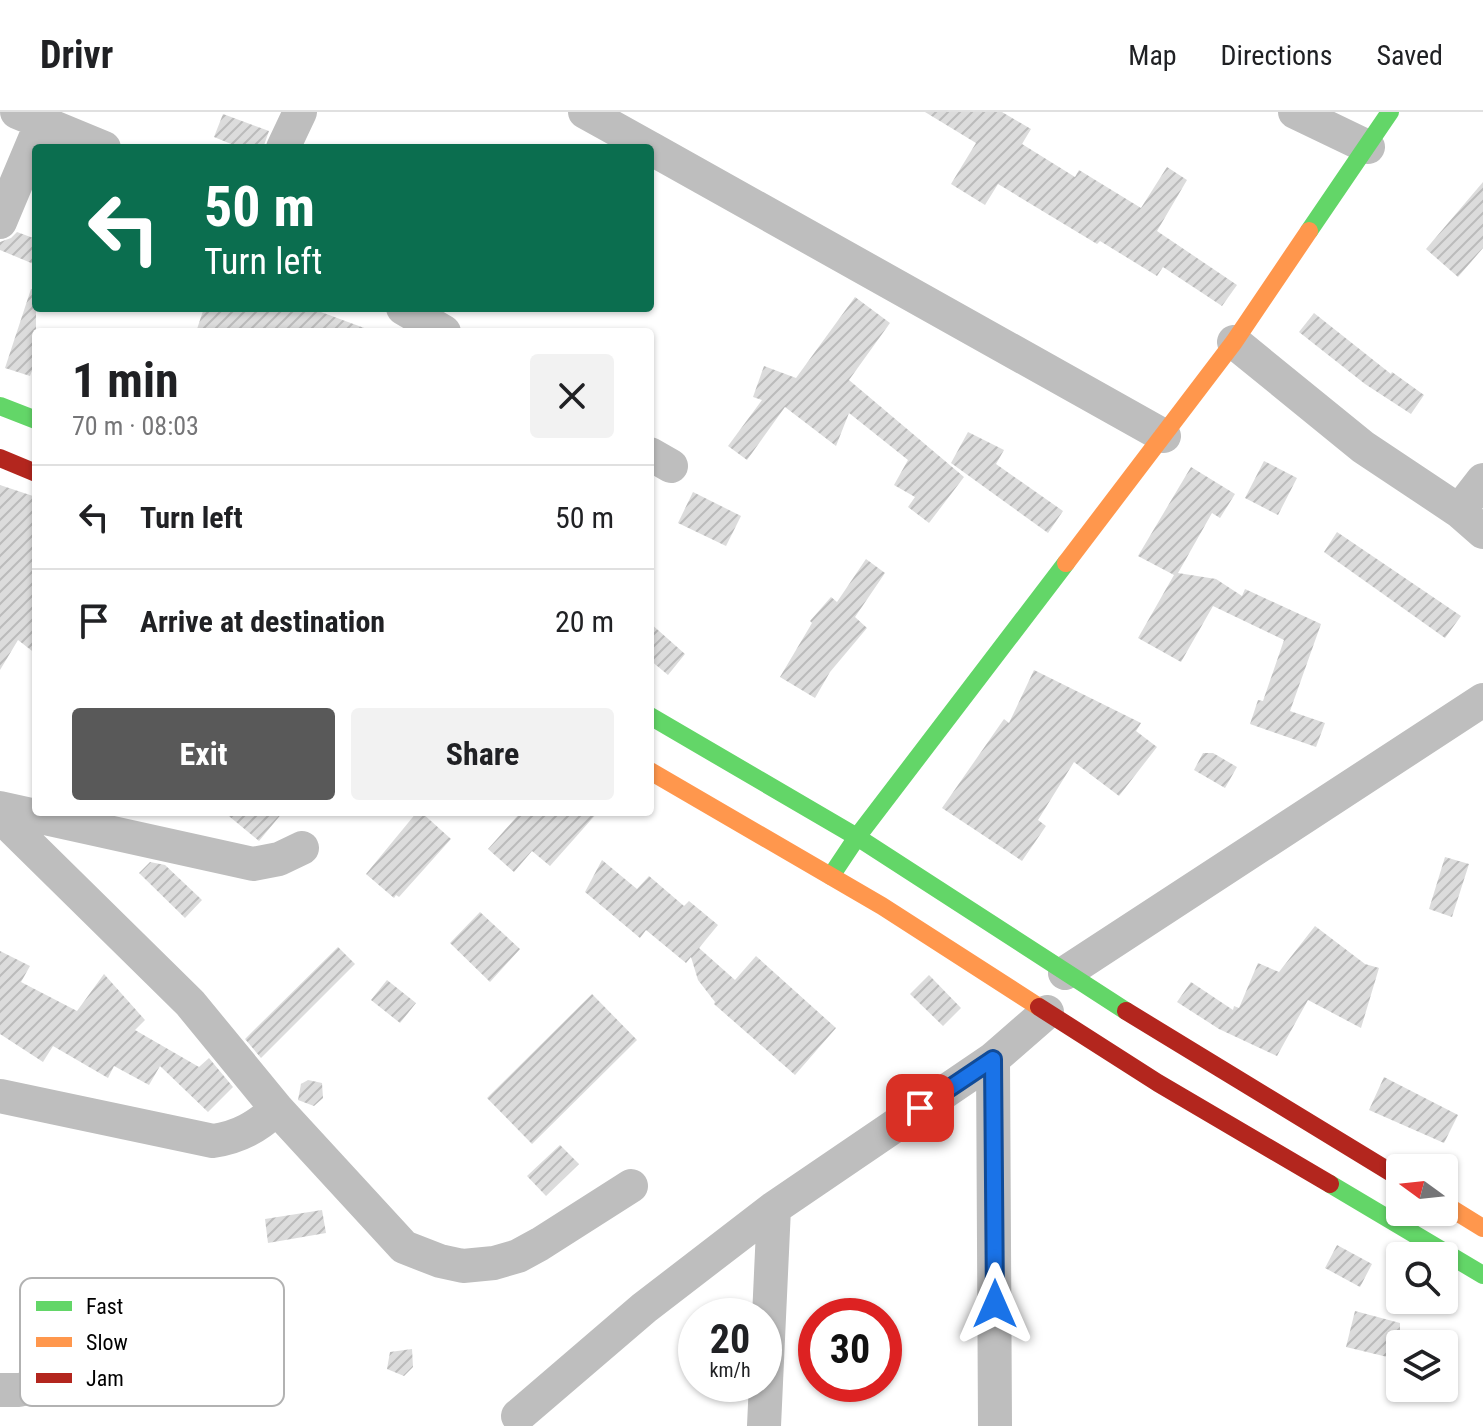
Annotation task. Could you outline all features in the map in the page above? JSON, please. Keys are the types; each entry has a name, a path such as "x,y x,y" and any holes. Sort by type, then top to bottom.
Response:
{"main road":[{"path":"831,876 857,837 1234,342 1390,112"},
{"path":"0,406 32,418"},
{"path":"0,458 32,471"},
{"path":"654,718 857,837 1065,973 1386,1169"},
{"path":"654,773 882,906 1158,1083 1483,1275"},
{"path":"1458,1213 1483,1228"}],"street":[{"path":"285,144 300,112"},
{"path":"585,112 643,144"},
{"path":"1295,112 1368,147"},
{"path":"0,222 29,117 94,144"},
{"path":"654,150 1164,436"},
{"path":"410,312 437,328"},
{"path":"1234,342 1363,447 1471,521 1483,480"},
{"path":"1065,973 1483,700"},
{"path":"0,808 32,815"},
{"path":"0,816 190,1003 277,1109 404,1247 463,1266 494,1263 518,1256 631,1186"},
{"path":"36,816 253,864 279,859 302,848"},
{"path":"518,1416 644,1308 774,1208 993,1059 1047,1012"},
{"path":"993,1059 995,1426"},
{"path":"0,1096 213,1141 236,1138 259,1125 277,1109"},
{"path":"764,1426 774,1208"},
{"path":"0,1390 20,1390"}],"building":[{"path":"925,112 1002,112 1031,129 1022,144 1075,177 1079,170 1141,208 1167,167 1187,180 1157,231 1237,285 1222,306 1163,267 1157,276 998,184 985,205 951,184 976,143"},
{"path":"223,114 269,131 264,144 231,144 214,137"},
{"path":"1483,182 1483,248 1458,277 1426,249"},
{"path":"17,232 32,238 32,263 0,250 0,242"},
{"path":"32,289 36,328 32,328 32,370 30,376 5,368"},
{"path":"855,297 890,323 849,380 964,477 929,523 908,507 915,497 894,485 908,460 849,413 836,446 785,407 747,460 728,446 762,400 753,397 764,366 796,378"},
{"path":"203,312 321,312 364,328 197,328"},
{"path":"1314,313 1391,374 1424,395 1411,414 1365,384 1299,332"},
{"path":"968,432 1004,450 996,464 1063,511 1048,533 951,463"},
{"path":"1264,461 1297,478 1278,515 1245,498"},
{"path":"1191,467 1235,494 1220,518 1212,513 1178,573 1216,579 1242,596 1245,589 1321,624 1290,711 1325,723 1316,747 1250,724 1258,700 1263,701 1284,640 1213,606 1181,662 1138,638 1174,575 1138,556"},
{"path":"0,485 32,496 32,651 18,640 0,670"},
{"path":"693,492 741,516 726,546 678,523"},
{"path":"1337,532 1461,616 1445,638 1324,552"},
{"path":"866,559 885,573 855,617 867,628 830,672 815,698 780,677 812,623 810,621 831,597 837,602"},
{"path":"654,627 685,654 668,675 654,663"},
{"path":"1034,670 1141,723 1136,731 1157,747 1119,796 1074,762 1038,820 1046,826 1022,861 942,808 1004,719 1009,723"},
{"path":"1203,753 1213,753 1237,767 1225,788 1194,770"},
{"path":"229,816 280,816 259,841"},
{"path":"414,816 425,816 451,839 399,897 396,895 394,898 366,874"},
{"path":"517,816 594,816 550,866 532,851 514,872 488,849"},
{"path":"1445,857 1469,864 1452,917 1429,909"},
{"path":"602,860 637,889 649,876 684,906 689,901 718,925 699,948 735,980 756,956 836,1028 795,1075 714,1004 698,980 691,957 686,963 646,930 640,938 585,892"},
{"path":"150,862 165,865 202,900 185,918 139,873"},
{"path":"480,912 520,949 490,982 450,943"},
{"path":"1315,926 1365,964 1379,968 1361,1028 1308,1000 1277,1056 1219,1029 1177,1002 1191,982 1233,1010 1234,1006 1239,1008 1258,963 1279,972"},
{"path":"338,947 355,964 261,1058 245,1039"},
{"path":"0,951 30,966 21,982 77,1011 104,974 145,1020 135,1030 199,1067 209,1058 233,1087 208,1112 160,1066 149,1085 114,1066 108,1078 53,1046 43,1062 0,1034"},
{"path":"929,975 961,1008 943,1026 910,994"},
{"path":"387,980 416,1003 400,1023 371,1000"},
{"path":"592,994 637,1040 532,1144 487,1098"},
{"path":"1384,1077 1458,1115 1444,1143 1369,1110"},
{"path":"308,1080 322,1083 323,1098 314,1106 298,1100 301,1084"},
{"path":"560,1145 579,1164 546,1196 527,1176"},
{"path":"322,1210 326,1233 268,1243 265,1219"},
{"path":"1337,1245 1372,1264 1360,1287 1325,1268"},
{"path":"1355,1311 1400,1323 1400,1330 1386,1330 1386,1357 1346,1347"},
{"path":"412,1349 413,1367 404,1376 387,1369 390,1352"}],"traffic: fast":[{"path":"1309,231 1390,112"},
{"path":"0,406 32,418"},
{"path":"831,876 857,837 1066,563"},
{"path":"654,718 857,837 1126,1011"},
{"path":"1330,1184 1483,1275"}],"traffic: slow":[{"path":"1066,563 1234,342 1309,231"},
{"path":"654,773 882,906 1039,1007"},
{"path":"1458,1213 1483,1228"}],"traffic: jam":[{"path":"0,458 32,471"},
{"path":"1039,1007 1158,1083 1330,1184"},
{"path":"1126,1011 1386,1169"}],"route":[{"path":"920,1108 993,1059 995,1304"}]}
